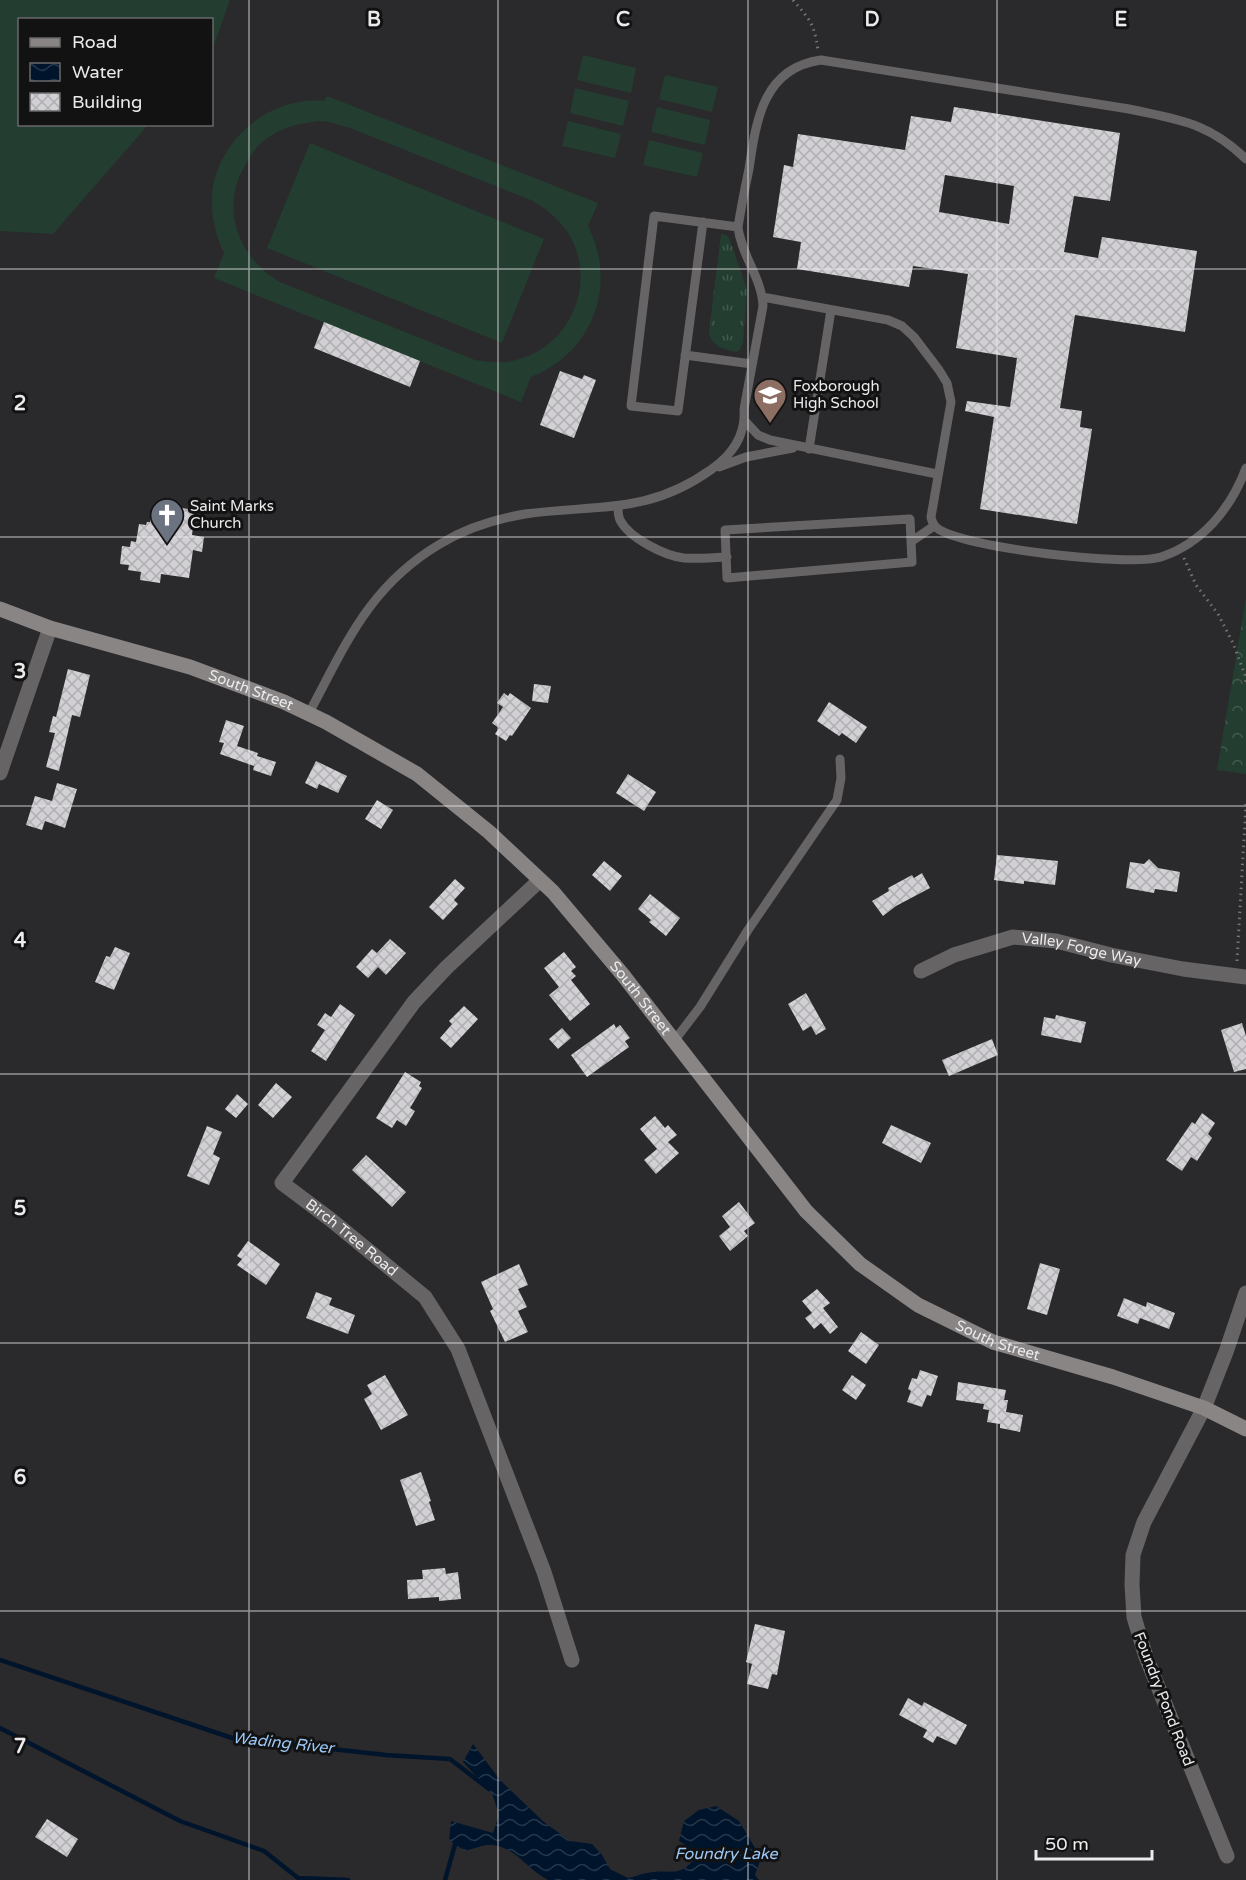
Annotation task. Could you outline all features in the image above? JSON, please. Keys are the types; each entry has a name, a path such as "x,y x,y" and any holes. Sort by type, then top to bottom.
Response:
{"main road":[{"name":"South Street","path":"0,609 50,628 190,667 284,702 309,713 417,774 489,832 553,892 616,967 806,1211 860,1264 918,1305 993,1342 1113,1377 1204,1408 1246,1429"}],"street":[{"path":"0,773 50,628"},
{"name":"Birch Tree Road","path":"540,880 446,968 414,1002 282,1183 425,1297 458,1349 544,1572 572,1660"},
{"name":"Valley Forge Way","path":"921,971 954,955 1013,937 1056,941 1183,969 1241,976"},
{"name":"Foundry Pond Road","path":"1227,1856 1146,1657 1134,1617 1133,1555 1144,1522 1204,1408 1246,1293"}],"lane":[{"path":"309,713 364,613 396,576 416,559 453,537 492,522 551,511 618,506 671,494 709,471 731,452 743,432 744,409 760,326 762,297 739,237 738,227 755,132 764,101 785,74 800,65 819,61 1129,109 1179,120 1218,135 1246,159"},
{"path":"703,222 678,411 631,406 654,216 703,222 738,227"},
{"path":"762,297 896,323 907,329 914,337 947,383 951,402 931,517 934,526 944,532 986,544 1092,559 1151,559 1194,541 1217,519 1235,493 1246,468"},
{"path":"809,449 831,310"},
{"path":"685,355 752,364"},
{"path":"745,421 758,435 799,447 937,474"},
{"path":"709,471 746,457 799,447"},
{"path":"618,506 622,523 637,537 661,551 682,558 727,557"},
{"path":"910,519 912,541 912,562 727,578 725,531 910,519"},
{"path":"912,541 934,526"},
{"path":"674,1041 700,1007 748,930 837,800 841,778 840,759"}],"path":[{"path":"793,0 811,21 819,61"},
{"path":"1180,548 1196,585 1218,614 1233,643 1246,684"},
{"path":"1241,976 1246,804"}],"green space":[{"path":"0,0 230,0 213,47 213,18 18,18 18,126 147,126 53,234 0,231"},
{"path":"583,55 636,68 631,93 577,80"},
{"path":"665,75 718,87 712,112 659,99"},
{"path":"575,88 629,101 623,126 570,113"},
{"path":"327,96 598,203 588,226 597,248 600,271 599,293 594,315 584,334 570,352 552,366 531,377 521,402 214,278 224,253 214,225 212,195 216,175 224,156 249,126 266,114 304,101 324,101","holes":["318,121 350,128 533,201 549,212 570,236 578,255 581,274 579,293 573,311 564,328 551,342 535,353 516,360 496,362 475,360 280,282 265,272 253,259 237,230 234,197 238,180 254,150 272,135 297,125"]},
{"path":"657,107 710,120 705,145 651,132"},
{"path":"568,121 621,134 615,158 562,146"},
{"path":"649,140 703,153 697,177 643,165"},
{"path":"310,143 544,239 502,343 267,248"},
{"path":"721,234 729,238 747,289 743,342 740,350 736,352 715,344 709,332"},
{"path":"1246,598 1246,774 1217,770"}],"water":[{"name":"Foundry Lake","path":"473,1744 501,1781 544,1822 570,1841 592,1844 610,1869 628,1878 647,1873 675,1871 686,1867 699,1854 679,1841 684,1821 699,1810 716,1806 739,1821 761,1858 755,1875 759,1880 548,1880 509,1850 501,1847 486,1845 465,1851 449,1840 451,1821 493,1833 499,1815 492,1793 463,1762"}],"building":[{"path":"954,107 1120,133 1110,201 1074,196 1064,252 1098,258 1102,237 1197,251 1185,332 1075,315 1060,408 1082,411 1080,427 1092,429 1077,524 980,509 994,417 965,411 967,401 1010,407 1017,358 956,348 968,274 913,266 909,287 797,269 801,242 773,237 784,165 793,167 798,134 905,150 911,116 951,122","holes":["945,175 1014,186 1009,224 939,212"]},
{"path":"324,322 420,361 410,387 314,348"},
{"path":"560,371 582,379 584,375 596,380 574,438 540,425"},
{"name":"Saint Marks Church","path":"163,505 195,510 192,535 204,537 202,552 193,550 189,578 161,574 160,583 140,580 141,572 128,570 129,565 120,564 122,546 130,547 131,541 136,542 139,524 146,525 150,522 151,511 162,512"},
{"path":"68,669 90,675 80,717 72,715 59,771 46,767 55,733 49,732 53,716 56,717"},
{"path":"534,684 551,686 548,703 532,701"},
{"path":"504,693 508,696 510,693 531,708 506,741 495,734 499,728 492,723 503,707 497,703"},
{"path":"829,702 867,727 856,743 842,733 839,736 817,721"},
{"path":"226,720 244,726 237,746 258,753 254,766 220,754 224,743 219,742"},
{"path":"257,756 276,762 271,776 253,770"},
{"path":"316,761 347,776 338,793 319,784 317,789 305,783"},
{"path":"628,774 656,792 644,811 616,793"},
{"path":"57,783 77,789 65,828 45,821 42,830 26,825 35,796 52,801"},
{"path":"377,800 393,810 381,829 365,819"},
{"path":"997,855 1058,861 1055,885 994,880"},
{"path":"1149,859 1158,868 1180,872 1177,892 1155,889 1154,893 1126,888 1130,862 1144,864"},
{"path":"604,861 622,876 610,891 592,875"},
{"path":"922,873 930,888 896,906 883,916 872,901 889,891 888,888 912,875 914,878"},
{"path":"455,879 465,888 454,900 458,904 443,920 429,907"},
{"path":"650,894 680,918 666,936 638,909"},
{"path":"390,939 406,953 386,975 378,967 368,978 356,967 372,949 377,953"},
{"path":"115,947 130,953 114,990 95,982 106,956 110,957"},
{"path":"564,952 576,967 571,971 576,976 571,980 590,1004 570,1021 549,995 559,987 544,968"},
{"path":"806,993 826,1029 816,1035 811,1026 803,1031 788,1004"},
{"path":"340,1004 355,1015 326,1061 311,1051 325,1030 317,1025 325,1013 331,1017"},
{"path":"464,1006 478,1019 451,1048 440,1038 452,1024 449,1021"},
{"path":"1056,1015 1086,1022 1081,1043 1041,1035 1044,1017 1055,1019"},
{"path":"1242,1023 1246,1036 1246,1069 1234,1072 1221,1030"},
{"path":"614,1024 616,1028 620,1025 630,1038 625,1041 629,1047 587,1077 571,1055"},
{"path":"562,1028 571,1038 558,1049 549,1039"},
{"path":"992,1039 998,1055 949,1076 942,1060"},
{"path":"405,1072 421,1082 419,1086 422,1088 410,1108 415,1111 406,1126 397,1120 392,1128 376,1118"},
{"path":"276,1083 292,1097 273,1118 258,1105"},
{"path":"237,1094 248,1104 236,1118 225,1109"},
{"path":"1202,1113 1215,1123 1208,1134 1212,1138 1197,1161 1191,1157 1182,1171 1166,1160 1192,1122 1195,1124"},
{"path":"655,1116 665,1128 668,1125 677,1135 668,1142 679,1153 656,1174 644,1160 657,1149 640,1129"},
{"path":"891,1125 931,1143 921,1163 882,1143"},
{"path":"207,1126 222,1132 213,1154 220,1158 209,1185 187,1176"},
{"path":"366,1155 406,1192 392,1207 352,1170"},
{"path":"739,1202 755,1223 744,1231 748,1236 730,1251 719,1236 730,1227 722,1216"},
{"path":"248,1241 280,1264 266,1285 237,1265 242,1259 237,1256"},
{"path":"1040,1263 1060,1269 1047,1315 1027,1309"},
{"path":"519,1264 528,1285 518,1289 527,1307 518,1311 528,1332 505,1342 490,1311 493,1309 481,1282"},
{"path":"817,1289 830,1303 823,1308 838,1327 830,1334 821,1323 814,1329 805,1318 812,1313 802,1301"},
{"path":"316,1292 332,1298 329,1305 355,1315 348,1334 306,1318"},
{"path":"1124,1298 1146,1307 1147,1302 1175,1313 1169,1329 1140,1318 1138,1324 1117,1316"},
{"path":"861,1332 879,1345 866,1364 848,1351"},
{"path":"920,1370 938,1376 931,1396 927,1395 922,1407 907,1402 912,1378 917,1379"},
{"path":"385,1375 408,1415 381,1430 364,1399 372,1394 367,1385"},
{"path":"852,1375 866,1385 856,1400 842,1390"},
{"path":"958,1382 1006,1390 1004,1400 1008,1400 1006,1412 1023,1415 1020,1432 1000,1428 1000,1424 987,1422 989,1410 983,1409 984,1404 956,1400"},
{"path":"421,1472 435,1520 416,1526 400,1480"},
{"path":"445,1568 446,1574 458,1572 461,1599 439,1601 439,1597 408,1599 407,1580 423,1579 422,1570"},
{"path":"755,1624 785,1631 777,1675 772,1674 768,1689 747,1684 752,1664 746,1662"},
{"path":"908,1698 922,1706 924,1702 967,1725 956,1745 937,1736 933,1743 923,1737 927,1730 899,1715"},
{"path":"47,1819 78,1839 67,1857 35,1837"}],"waterway":[{"name":"Wading River","path":"0,1660 232,1738 386,1755 450,1759 489,1789"},
{"name":"Wading River","path":"0,1728 180,1821 264,1851 298,1878 348,1880"},
{"name":"Wading River","path":"445,1880 456,1841"}],"place":[{"name":"Foxborough High School","path":"770,424"},
{"name":"Saint Marks Church","path":"167,544"}]}
